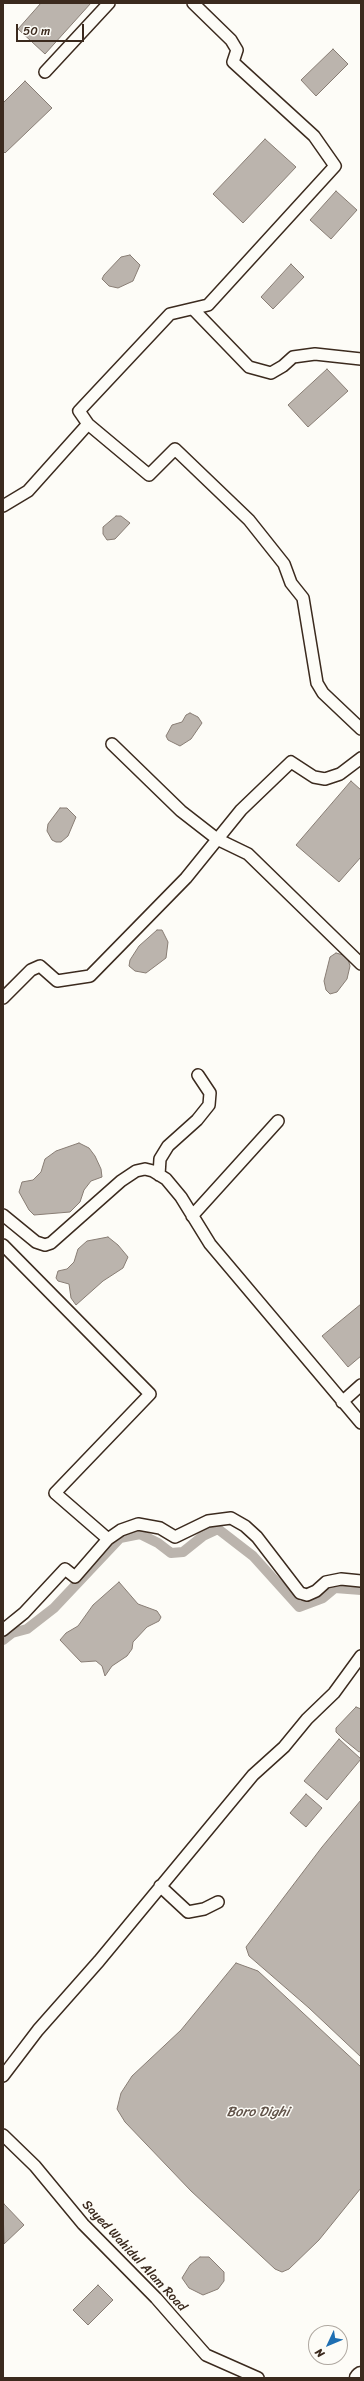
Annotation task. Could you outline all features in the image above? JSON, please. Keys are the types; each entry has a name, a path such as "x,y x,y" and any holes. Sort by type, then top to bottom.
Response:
{"street":[{"path":"45,72 109,3"},
{"path":"193,3 217,25 235,46 237,50 233,62 314,136 335,166 208,305 170,314 79,411 88,424 149,475 175,449 249,520 284,564 291,583 303,598 317,683 323,694 361,729"},
{"path":"193,309 249,368 270,373 283,366 293,357 315,354 361,359"},
{"path":"3,506 28,492 88,424"},
{"path":"112,744 181,811 218,839 248,854 361,964"},
{"path":"3,998 30,970 40,966 57,981 90,976 186,878 241,810 291,762 314,777 325,779 340,774 361,758"},
{"path":"160,1175 160,1159 168,1146 197,1120 209,1105 210,1093 198,1076"},
{"path":"192,1216 278,1121"},
{"path":"3,1215 36,1242 45,1245 51,1243 121,1181 136,1171 145,1169 160,1175 181,1197 210,1244 361,1423"},
{"path":"3,1245 150,1394 55,1494 108,1539"},
{"path":"342,1402 361,1385"},
{"path":"3,1630 24,1613 65,1569 75,1576 108,1539 121,1530 138,1524 160,1528 175,1537 208,1520 231,1518 245,1526 257,1537 300,1593 307,1595 316,1591 326,1582 341,1579 361,1581"},
{"path":"3,2076 38,2030 100,1961 160,1886 253,1776 284,1747 307,1719 334,1693 361,1656"},
{"path":"160,1886 188,1912 204,1909 218,1902"},
{"name":"Sayed Wahidul Alam Road","path":"3,2135 35,2166 83,2224 156,2298 206,2355 258,2378"}],"water":[{"path":"41,3 91,3 45,54 18,29"},
{"path":"333,49 348,64 316,96 301,80"},
{"path":"25,81 52,108 5,153 3,151 3,103"},
{"path":"265,139 296,167 243,223 213,194"},
{"path":"336,191 357,210 331,239 310,220"},
{"path":"130,255 140,265 133,281 118,288 109,286 102,279 104,275 121,257"},
{"path":"291,264 304,277 273,309 261,297"},
{"path":"327,369 348,391 308,427 288,405"},
{"path":"116,516 121,516 130,523 115,539 107,540 103,534 103,527"},
{"path":"190,713 198,717 202,723 191,739 180,746 168,740 166,736 172,725 182,722 186,715"},
{"path":"351,781 361,790 361,857 339,882 296,845"},
{"path":"60,808 67,808 76,817 68,836 61,842 56,842 52,840 47,831 48,824"},
{"path":"157,930 162,930 168,942 166,958 146,973 135,971 129,966 130,960 139,946"},
{"path":"336,953 347,956 350,966 347,979 337,992 330,994 326,990 324,981 330,957"},
{"path":"79,1143 89,1148 95,1156 101,1169 102,1177 91,1181 84,1190 80,1202 70,1212 34,1215 29,1210 19,1192 22,1182 33,1180 41,1172 45,1159 56,1151"},
{"path":"108,1237 118,1245 128,1257 123,1268 103,1281 76,1305 71,1298 69,1284 58,1281 56,1278 58,1271 67,1269 74,1262 78,1249 87,1241"},
{"path":"361,1304 361,1356 348,1367 322,1336"},
{"path":"119,1582 138,1604 157,1611 161,1617 159,1621 147,1627 133,1642 132,1649 127,1656 112,1666 105,1676 102,1666 96,1661 81,1662 60,1640 66,1633 78,1626 93,1605"},
{"path":"356,1707 361,1709 361,1751 359,1752 336,1732 336,1728"},
{"path":"339,1739 361,1759 327,1800 304,1781"},
{"path":"306,1794 322,1808 306,1827 290,1813"},
{"path":"361,1800 361,2057 309,2008 249,1956 246,1947 322,1847"},
{"name":"Boro Dighi","path":"236,1963 258,1971 361,2067 361,2188 319,2240 289,2269 282,2272 275,2269 191,2191 125,2122 117,2109 121,2093 132,2076 181,2030"},
{"path":"4,2204 24,2225 4,2244 3,2205"},
{"path":"200,2257 209,2257 224,2272 224,2281 218,2289 203,2295 189,2288 182,2278 190,2265"},
{"path":"98,2285 113,2300 88,2325 73,2310"}],"waterway":[{"path":"3,1640 12,1633 27,1629 54,1608 120,1538 140,1534 158,1543 171,1553 183,1552 203,1536 218,1529 253,1556 299,1607 323,1598 335,1588 361,1590"}]}
